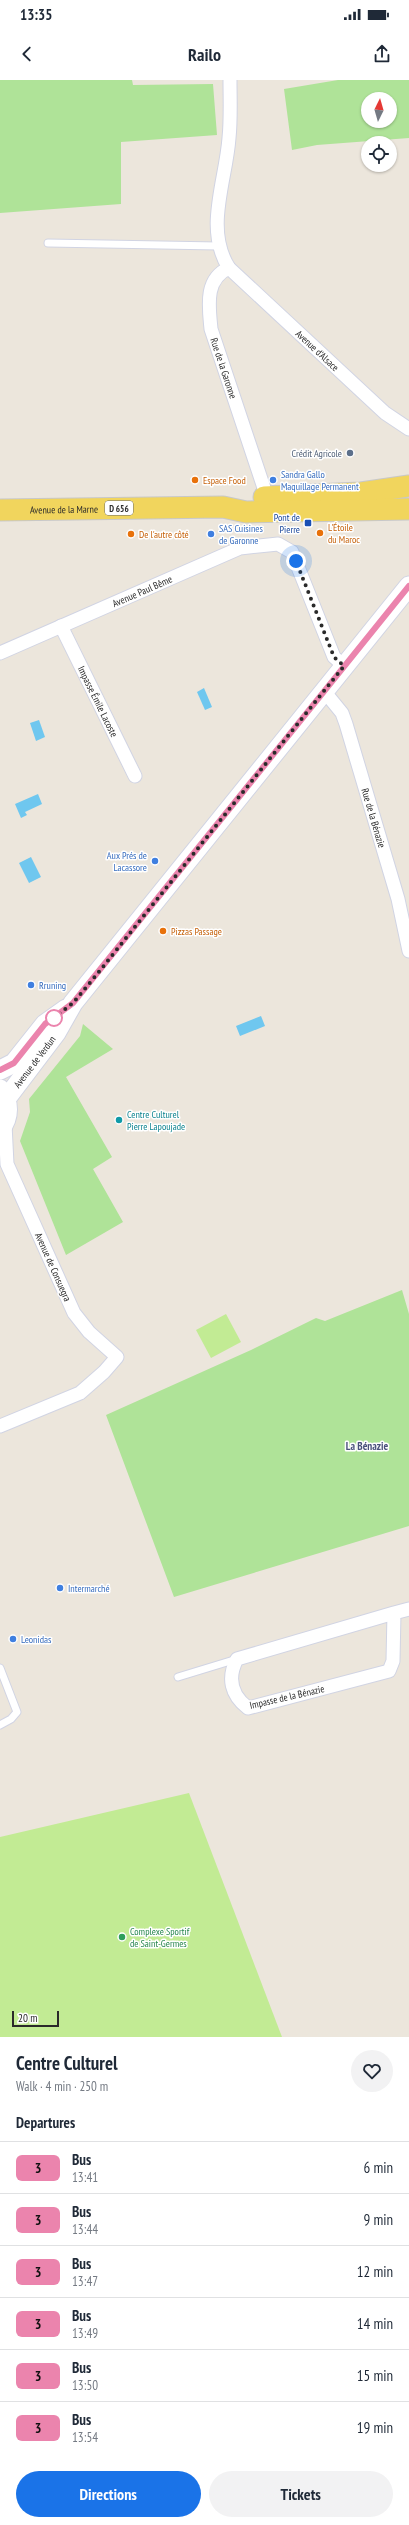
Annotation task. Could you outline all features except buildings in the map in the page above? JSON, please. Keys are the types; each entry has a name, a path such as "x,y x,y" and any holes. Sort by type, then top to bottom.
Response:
{"main road":[{"name":"Avenue de la Marne","path":"223,507 246,498 361,493 409,486"},
{"name":"Avenue de la Marne","path":"0,510 223,507 246,512 409,509"},
{"name":"Avenue de Verdun","path":"3,1094 56,1033 73,1003 409,586"},
{"name":"Avenue de Verdun","path":"0,1070 14,1063 45,1024 73,1003"},
{"path":"2,1127 8,1112 3,1094"}],"street":[{"path":"229,268 218,246 216,232 229,138 230,80"},
{"name":"Avenue d'Alsace","path":"229,268 385,413 409,429"},
{"name":"Rue de la Garonne","path":"229,268 216,277 210,290 208,304 212,329 267,497"},
{"name":"Avenue Paul Bême","path":"0,653 240,548 278,544 287,547 296,561 334,657 344,666"},
{"name":"Impasse Émile Lacoste","path":"61,626 135,776"},
{"name":"Rue de la Bénazie","path":"324,691 342,713 346,724 398,900 409,950"},
{"name":"Avenue de Consuegra","path":"0,1426 80,1393 104,1372 117,1357 89,1332 74,1312 3,1161 2,1127"},
{"path":"237,1659 409,1608"},
{"name":"Impasse de la Bénazie","path":"237,1659 233,1668 231,1684 234,1694 248,1708 378,1675 391,1668 394,1613"}],"lane":[{"path":"48,243 218,246"},
{"path":"178,1677 237,1659"},
{"path":"0,1668 17,1712 11,1719 0,1725"}],"green space":[{"path":"0,80 132,80 133,85 213,84 217,135 121,142 121,204 0,213"},
{"path":"338,80 409,80 409,138 397,139 397,136 361,136 361,142 317,145 292,150 284,89"},
{"path":"83,1024 113,1049 66,1077 112,1157 93,1169 123,1222 66,1255 20,1141 30,1112 29,1099 80,1036"},
{"path":"402,1290 409,1314 409,1526 174,1597 106,1415 251,1350 316,1318 325,1321"},
{"path":"226,1314 241,1342 211,1358 196,1330"},
{"name":"Complexe Sportif de Saint-Germes","path":"189,1793 282,2037 0,2037 0,1837"}],"water":[{"path":"204,688 212,707 205,710 197,692"},
{"path":"39,720 45,737 36,741 30,723"},
{"path":"38,794 42,804 25,812 27,815 21,818 15,804"},
{"path":"31,857 41,877 29,883 19,863"},
{"path":"261,1016 265,1026 240,1036 236,1026"}],"bus line":[{"name":"3","path":"0,1070 14,1063 45,1024 73,1003 409,586"}],"place":[{"name":"Crédit Agricole","path":"350,453"},
{"name":"Espace Food","path":"195,480"},
{"name":"Sandra Gallo Maquillage Permanent","path":"273,480"},
{"name":"Pont de Pierre","path":"308,523"},
{"name":"L'Étoile du Maroc","path":"320,533"},
{"name":"De l'autre côté","path":"131,534"},
{"name":"SAS Cuisines de Garonne","path":"211,534"},
{"name":"Aux Prés de Lacassore","path":"155,861"},
{"name":"Pizzas Passage","path":"163,931"},
{"name":"Rruning","path":"31,985"},
{"name":"Centre Culturel Pierre Lapoujade","path":"119,1120"},
{"name":"Intermarché","path":"60,1588"},
{"name":"Leonidas","path":"13,1639"},
{"name":"Complexe Sportif de Saint-Germes","path":"122,1937"}],"district":[{"name":"La Bénazie","path":"367,1446"}],"route":[{"path":"54,1018 73,1003 98,973 344,666 334,657 296,561"}]}
